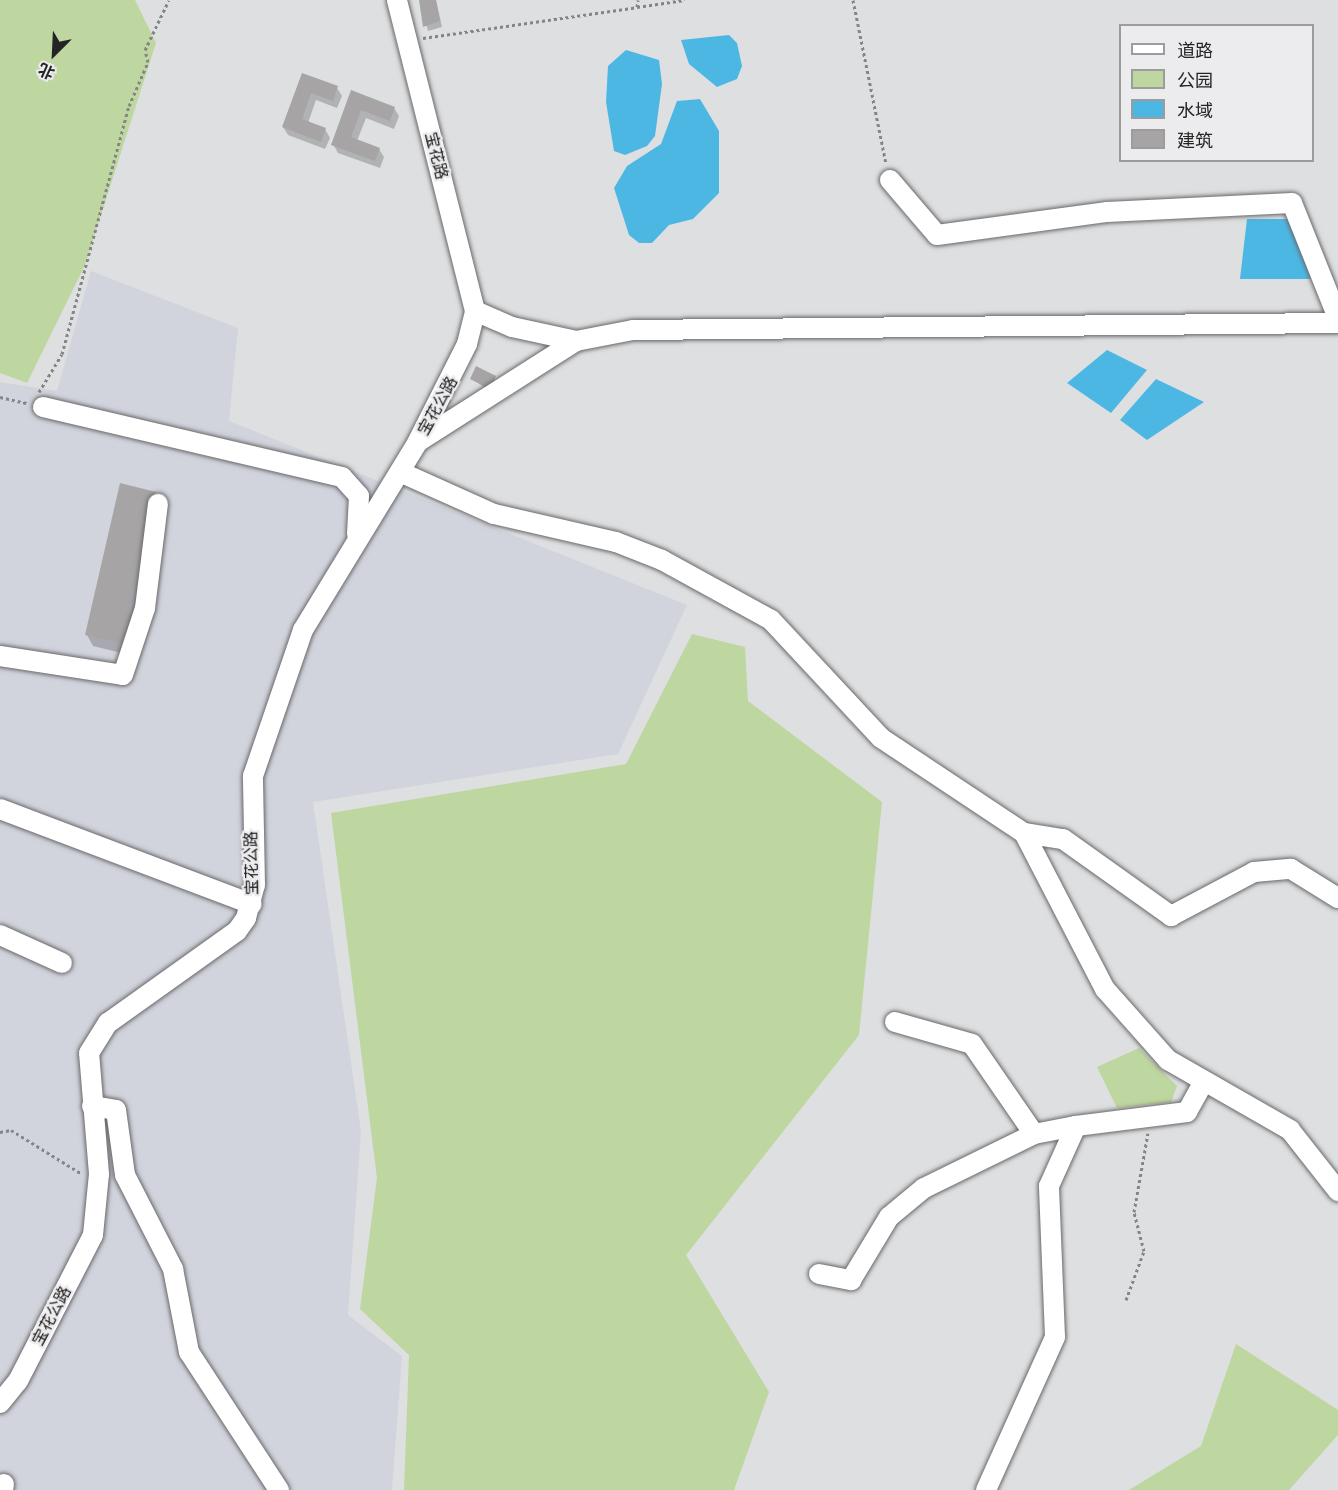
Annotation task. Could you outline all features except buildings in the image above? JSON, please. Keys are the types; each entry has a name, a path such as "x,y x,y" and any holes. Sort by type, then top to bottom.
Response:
{"street":[{"name":"宝花路","path":"397,0 475,311"},
{"path":"890,180 937,235 1107,212 1292,203 1338,318"},
{"path":"475,311 512,327 576,340 633,330 1338,323"},
{"name":"宝花公路","path":"0,1403 18,1381 93,1235 99,1185 87,1069 98,1036 237,931 252,904 253,776 303,630 357,536 400,472 456,374 475,311"},
{"path":"417,443 576,340"},
{"path":"41,407 342,477 359,496 357,536"},
{"path":"400,472 494,514 616,542 662,560 771,620 881,738 1024,832 1063,839 1171,916 1254,873 1291,869 1338,898"},
{"path":"0,656 123,675 145,608 159,504"},
{"path":"2,816 252,904"},
{"path":"1024,832 1104,989 1168,1060 1290,1130 1338,1191"},
{"path":"0,935 62,963"},
{"path":"896,1022 972,1044 1034,1134"},
{"path":"819,1274 851,1280 889,1216 924,1188 1034,1134 1187,1112 1204,1081"},
{"path":"92,1106 116,1110 125,1175 173,1269 189,1352 279,1490"},
{"path":"987,1490 1055,1337 1049,1186 1077,1126"}],"path":[{"path":"0,397 41,407 40,384 63,354 129,106 148,62 145,50 169,0"},
{"path":"637,7 638,0"},
{"path":"407,40 684,0"},
{"path":"853,0 890,180"},
{"path":"1126,1300 1144,1251 1134,1212 1150,1119"},
{"path":"0,1132 11,1130 99,1185"}],"shaded area":[{"path":"91,271 238,328 229,421 687,605 618,754 313,802 361,1131 348,1315 402,1356 392,1490 0,1490 0,382 57,391"}],"green space":[{"path":"0,0 135,0 156,43 85,265 27,383 0,373"},
{"path":"692,634 745,647 748,701 882,802 859,1035 686,1255 769,1392 734,1490 404,1490 409,1355 360,1309 377,1178 331,813 626,764"},
{"path":"1139,1048 1177,1086 1171,1102 1117,1108 1097,1067"},
{"path":"1236,1344 1338,1410 1338,1435 1289,1490 1129,1490 1201,1446"}],"water":[{"path":"729,35 737,43 742,66 737,79 717,87 689,64 681,40"},
{"path":"626,50 659,60 662,84 655,136 647,146 625,155 614,151 606,102 608,66"},
{"path":"700,99 719,131 719,193 693,219 669,225 652,243 639,243 629,235 614,188 627,166 661,144 677,101"},
{"path":"1247,219 1291,219 1311,279 1240,279"},
{"path":"1107,350 1147,370 1111,413 1067,383"},
{"path":"1156,379 1204,402 1147,440 1120,420"}]}
